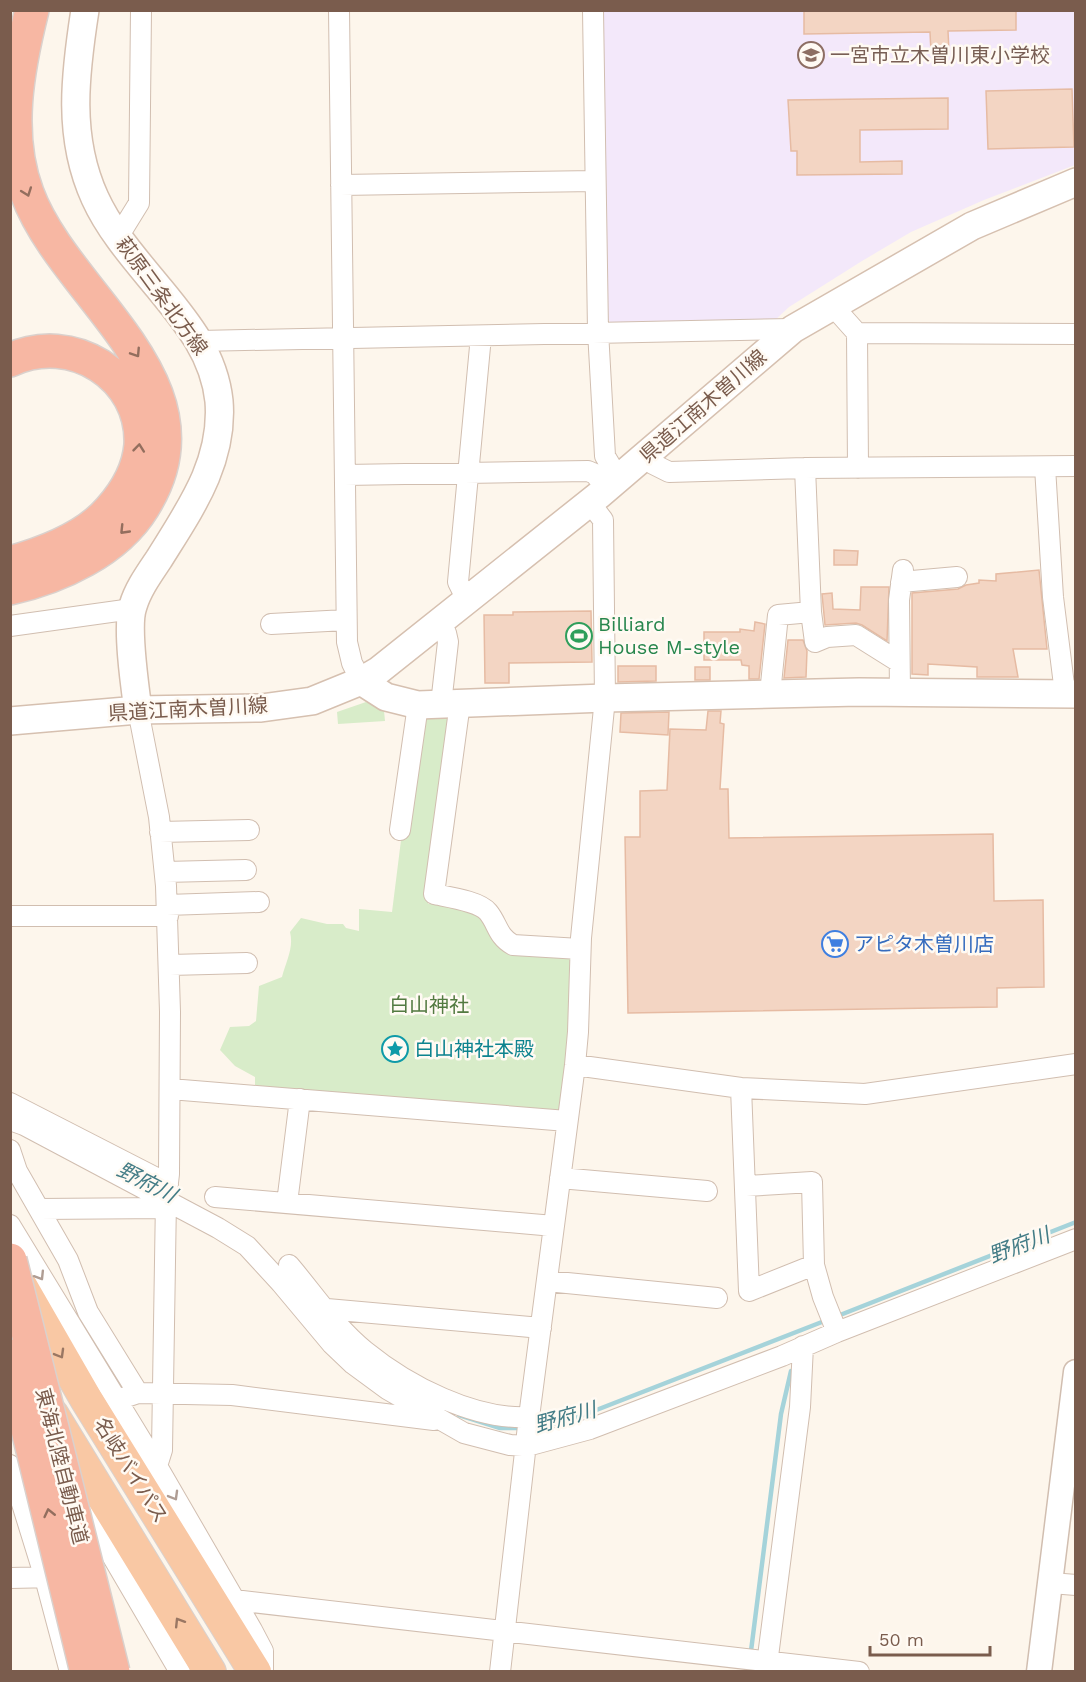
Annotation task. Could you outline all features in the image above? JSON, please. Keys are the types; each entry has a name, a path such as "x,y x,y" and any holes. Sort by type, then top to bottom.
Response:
{"highway":[{"path":"10,588 56,573 90,556 116,538 138,515 153,491 160,470 164,445 163,422 158,398 147,371 132,346 58,250 39,219 18,167 15,138 18,78 32,10"},
{"path":"10,360 33,352 67,352 86,358 106,369 123,386 133,403 139,424 141,445 136,467 126,490 109,512 88,530 60,545 10,563"},
{"name":"東海北陸自動車道","path":"10,1260 113,1671"},
{"name":"名岐バイパス","path":"10,1266 86,1399 255,1671"},
{"name":"名岐バイパス","path":"10,1344 210,1671"},
{"name":"東海北陸自動車道","path":"10,1356 22,1457 87,1671"},
{"path":"10,1372 22,1457"}],"main road":[{"name":"萩原三条北方線","path":"85,10 75,83 76,129 86,173 95,198 118,237 199,340 216,380 219,424 217,446 202,488 147,578 132,609 134,679 138,710"},
{"name":"県道江南木曽川線","path":"10,721 138,710 271,706 312,701 362,681 438,624 605,490 793,329 972,226 1076,182"},
{"path":"362,681 386,697 440,704 770,694 900,692 1070,694"}],"street":[{"path":"118,237 139,203 141,10"},
{"path":"339,10 346,620 347,642 352,663 362,681"},
{"path":"500,1671 528,1430 575,1065 580,949 605,698 603,520 606,456 598,331 592,10"},
{"path":"341,185 595,181"},
{"path":"832,305 857,333 858,468"},
{"path":"199,340 793,329"},
{"path":"857,333 1076,334"},
{"path":"467,600 458,582 481,336"},
{"path":"645,456 653,464 669,472 805,468 1076,466"},
{"path":"1045,467 1053,597 1070,694"},
{"path":"805,468 811,612 815,642 828,637 856,635 899,662"},
{"path":"345,476 588,471 595,474 605,490"},
{"path":"900,692 899,600 902,576 957,577"},
{"path":"10,626 132,609"},
{"path":"770,694 778,615 811,612"},
{"path":"271,624 346,620"},
{"path":"438,624 446,633 448,642 440,704 434,894 478,905 488,911 504,940 513,945 580,949"},
{"path":"400,830 440,704"},
{"path":"138,710 160,832 165,872 170,965 170,1089 161,1393 162,1450 157,1466"},
{"path":"160,832 249,830"},
{"path":"165,872 246,870"},
{"path":"10,916 167,911 259,902"},
{"path":"170,965 247,963"},
{"path":"575,1065 741,1088 865,1094 1076,1064"},
{"path":"741,1088 749,1291 814,1264"},
{"path":"170,1089 567,1121"},
{"path":"287,1203 300,1099"},
{"path":"10,1103 167,1195 247,1246 332,1344 353,1364 387,1389 464,1432 510,1445 528,1430"},
{"path":"10,1120 167,1195"},
{"path":"10,1150 17,1171 68,1260 88,1312 138,1393"},
{"path":"560,1178 707,1191"},
{"path":"746,1186 812,1182 814,1264 833,1322"},
{"path":"39,1209 167,1195"},
{"path":"215,1197 554,1226"},
{"path":"10,1225 157,1466 263,1651 263,1671"},
{"path":"289,1265 364,1351 398,1374 462,1407 508,1418 528,1430 590,1429 782,1356 803,1346 833,1322 1076,1239"},
{"path":"547,1281 717,1298"},
{"path":"327,1309 541,1328"},
{"path":"766,1666 800,1407 803,1346"},
{"path":"1039,1671 1069,1479 1076,1372"},
{"path":"10,1382 110,1566 180,1671"},
{"path":"117,1400 138,1393 232,1395 442,1421"},
{"path":"22,1457 45,1578 70,1671"},
{"path":"10,1578 45,1578 110,1566"},
{"path":"110,1566 128,1671"},
{"path":"1051,1583 1076,1585"},
{"path":"234,1600 505,1631 766,1666 859,1671"},
{"path":"163,1671 168,1652"}],"shaded area":[{"path":"599,11 1075,11 1075,165 984,200 911,232 789,307 772,323 612,324 605,316"}],"green space":[{"path":"366,702 384,711 385,721 338,724 337,712"},
{"name":"白山神社","path":"453,703 428,904 446,900 481,912 494,927 580,958 569,1111 255,1095 255,1077 235,1066 220,1050 230,1027 249,1026 256,1021 259,986 282,977 290,949 290,932 301,918 327,924 343,924 346,928 359,931 359,909 392,912 418,705"}],"building":[{"path":"804,10 1016,10 1016,30 948,31 949,51 931,52 930,32 804,34"},
{"path":"1072,89 1074,147 988,149 986,91"},
{"path":"948,98 948,129 860,130 860,162 902,161 902,174 797,175 797,151 791,151 788,100"},
{"path":"834,550 858,551 857,565 834,565"},
{"path":"1039,570 1047,649 1013,649 1018,677 977,677 977,667 928,664 928,675 912,674 912,593 958,589 979,583 979,580 996,581 996,574"},
{"path":"861,587 889,587 887,641 856,623 825,625 822,594 832,593 833,609 860,610"},
{"path":"591,611 592,662 509,663 509,683 485,683 484,615 513,615 513,612"},
{"path":"755,622 765,624 759,679 749,679 749,666 742,665 741,660 704,660 704,632 740,632 740,629 754,631"},
{"path":"788,640 803,640 807,651 806,677 784,678"},
{"path":"618,666 656,666 656,681 618,682"},
{"path":"695,667 710,667 710,680 695,680"},
{"name":"アピタ木曽川店","path":"708,711 721,711 720,723 724,724 720,789 728,789 729,838 993,834 994,901 1043,900 1044,987 997,988 997,1007 628,1013 625,837 640,837 640,791 667,790 670,729 706,730"},
{"path":"669,712 668,735 620,732 621,713"}],"waterway":[{"name":"野府川","path":"835,1317 1076,1222"},
{"name":"野府川","path":"532,1428 581,1416 827,1320"},
{"path":"751,1651 781,1414 791,1371"},
{"name":"野府川","path":"459,1415 500,1428 523,1428"}],"place":[{"name":"一宮市立木曽川東小学校","path":"811,55"},
{"name":"Billiard House M-style","path":"579,636"},
{"name":"アピタ木曽川店","path":"835,944"},
{"name":"白山神社本殿","path":"395,1049"}]}
